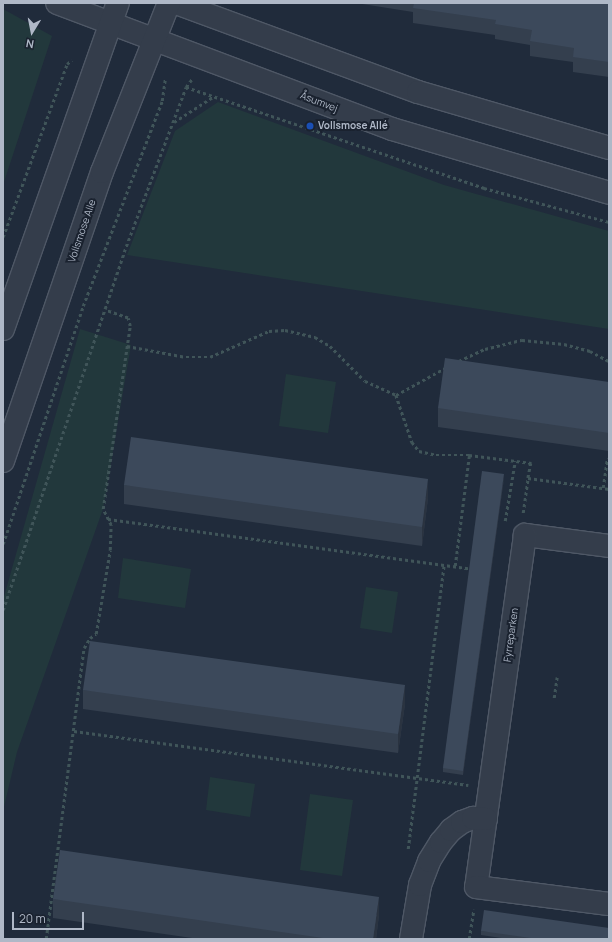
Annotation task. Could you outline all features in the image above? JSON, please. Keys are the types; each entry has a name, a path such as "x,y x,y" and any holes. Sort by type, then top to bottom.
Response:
{"street":[{"name":"Åsumvej","path":"58,3 392,129 609,193"},
{"path":"3,329 118,3"},
{"name":"Vollsmose Alle","path":"3,461 102,172 169,3"},
{"path":"176,3 418,92 609,148"},
{"name":"Fyrreparken","path":"609,546 526,535 476,887 609,904"},
{"path":"411,939 420,885 437,848 451,830 462,822 473,818 486,819"}],"path":[{"path":"3,610 61,433 173,122 186,87 205,59"},
{"path":"3,544 83,306 162,102 166,84 164,76"},
{"path":"186,87 484,188 609,222"},
{"path":"173,122 214,97"},
{"path":"46,939 84,648 90,638 96,634 110,550 111,526 103,509 130,326 128,318 105,310"},
{"path":"127,346 186,357 210,357 269,331 285,330 315,337 330,346 365,380 396,395 412,442 419,451 436,455 469,456 531,463 524,507"},
{"path":"396,395 485,349 522,340 564,344 590,351 609,361"},
{"path":"455,566 469,456"},
{"path":"603,488 607,458"},
{"path":"511,522 505,521 515,461"},
{"path":"528,478 609,489"},
{"path":"108,519 444,564 477,570"},
{"path":"407,857 444,564"},
{"path":"554,698 557,678"},
{"path":"74,731 463,784"},
{"path":"470,939 473,914"}],"green space":[{"path":"3,9 52,36 3,185"},
{"path":"218,102 444,185 609,231 609,329 127,255 175,131"},
{"path":"80,329 131,345 103,509 17,752 3,811 3,600"},
{"path":"286,374 336,382 328,433 279,426"},
{"path":"123,558 191,569 185,608 118,598"},
{"path":"366,587 398,592 392,633 360,628"},
{"path":"210,777 255,784 250,817 206,810"},
{"path":"310,794 353,800 342,876 300,870"}],"building":[{"path":"414,3 609,3 609,62 573,57 574,48 530,41 532,30 495,24 496,20 413,8"},
{"path":"445,358 609,382 609,433 438,408"},
{"path":"131,437 428,479 422,527 124,485"},
{"path":"482,471 504,474 463,771 443,768"},
{"path":"90,641 405,685 398,734 83,690"},
{"path":"60,850 379,897 373,939 330,939 53,899"},
{"path":"484,910 609,928 609,939 538,939 481,931"}],"place":[{"name":"Vollsmose Allé","path":"310,126"}]}
